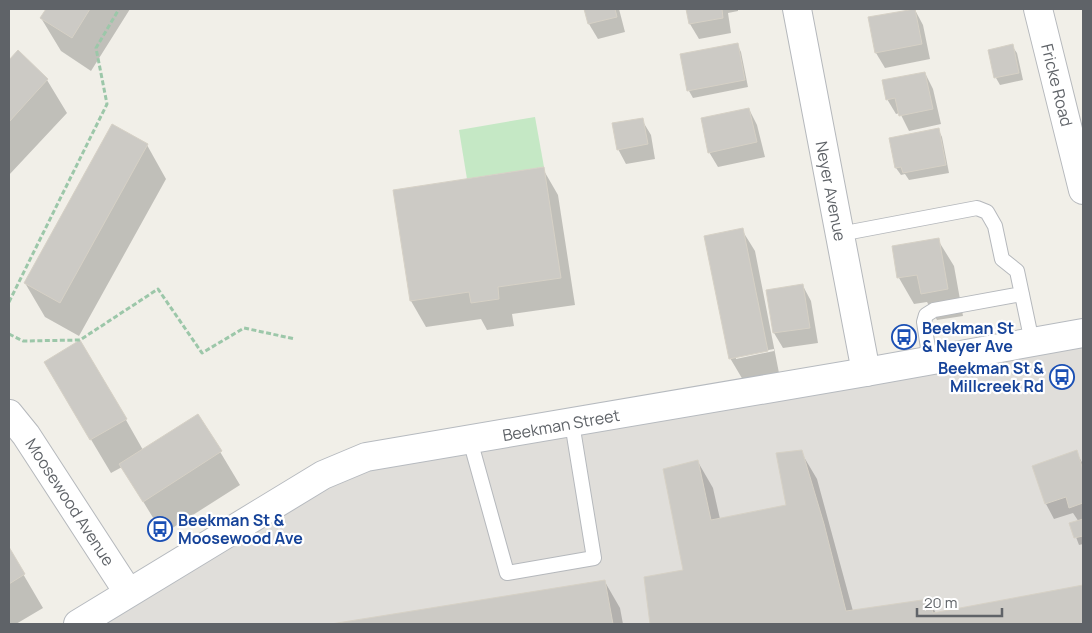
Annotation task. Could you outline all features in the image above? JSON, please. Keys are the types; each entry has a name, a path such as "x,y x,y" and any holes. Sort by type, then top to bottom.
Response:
{"main road":[{"name":"Neyer Avenue","path":"797,9 866,372"},
{"name":"Fricke Road","path":"1038,9 1080,161 1083,190"},
{"name":"Beekman Street","path":"78,624 323,475 366,457 572,423 1083,333"},
{"name":"Moosewood Avenue","path":"9,414 26,435 128,592"}],"lane":[{"path":"840,234 977,208 987,212 996,226 1002,259 1017,271 1032,342"},
{"path":"930,361 924,322 926,315 934,310 1022,294"},
{"path":"470,440 507,572 594,558 572,423"}],"path":[{"path":"9,302 107,104 96,48 119,9"},
{"path":"9,334 22,341 80,340 158,289 202,353 244,328 295,338"}],"shaded area":[{"path":"1083,333 1083,624 78,624 323,475"}],"green space":[{"path":"535,117 544,167 467,179 459,130"}],"building":[{"path":"46,9 90,9 72,38 40,18"},
{"path":"584,9 615,9 617,17 588,24"},
{"path":"686,9 722,9 723,18 689,24"},
{"path":"915,9 922,44 875,53 868,17"},
{"path":"738,43 745,80 687,91 680,54"},
{"path":"1013,44 1019,73 994,78 988,50"},
{"path":"18,50 48,79 9,122 9,60"},
{"path":"925,72 933,109 899,116 895,98 886,100 882,80"},
{"path":"749,108 757,142 708,153 701,118"},
{"path":"643,118 648,144 617,150 612,123"},
{"path":"112,124 148,144 60,303 24,283"},
{"path":"939,128 946,165 903,173 901,167 895,168 889,138"},
{"path":"544,167 561,278 498,287 499,299 471,303 469,292 410,301 393,190"},
{"path":"743,228 768,351 729,359 704,236"},
{"path":"939,238 948,289 921,294 917,275 897,278 892,246"},
{"path":"803,284 810,328 773,333 766,290"},
{"path":"80,340 127,419 90,440 44,362"},
{"path":"198,414 222,451 143,502 119,464"},
{"path":"802,450 824,524 846,611 929,599 933,613 1083,585 1083,624 650,624 644,577 683,570 663,469 698,460 711,520 786,505 776,453"},
{"path":"1077,450 1083,470 1083,503 1069,508 1066,497 1045,504 1032,466"},
{"path":"1083,519 1083,536 1074,538 1069,523"},
{"path":"9,547 25,574 9,584"},
{"path":"605,580 613,624 331,624"}],"place":[{"name":"Beekman St & Neyer Ave","path":"904,337"},
{"name":"Beekman St & Millcreek Rd","path":"1062,377"},
{"name":"Beekman St & Moosewood Ave","path":"160,529"}]}
